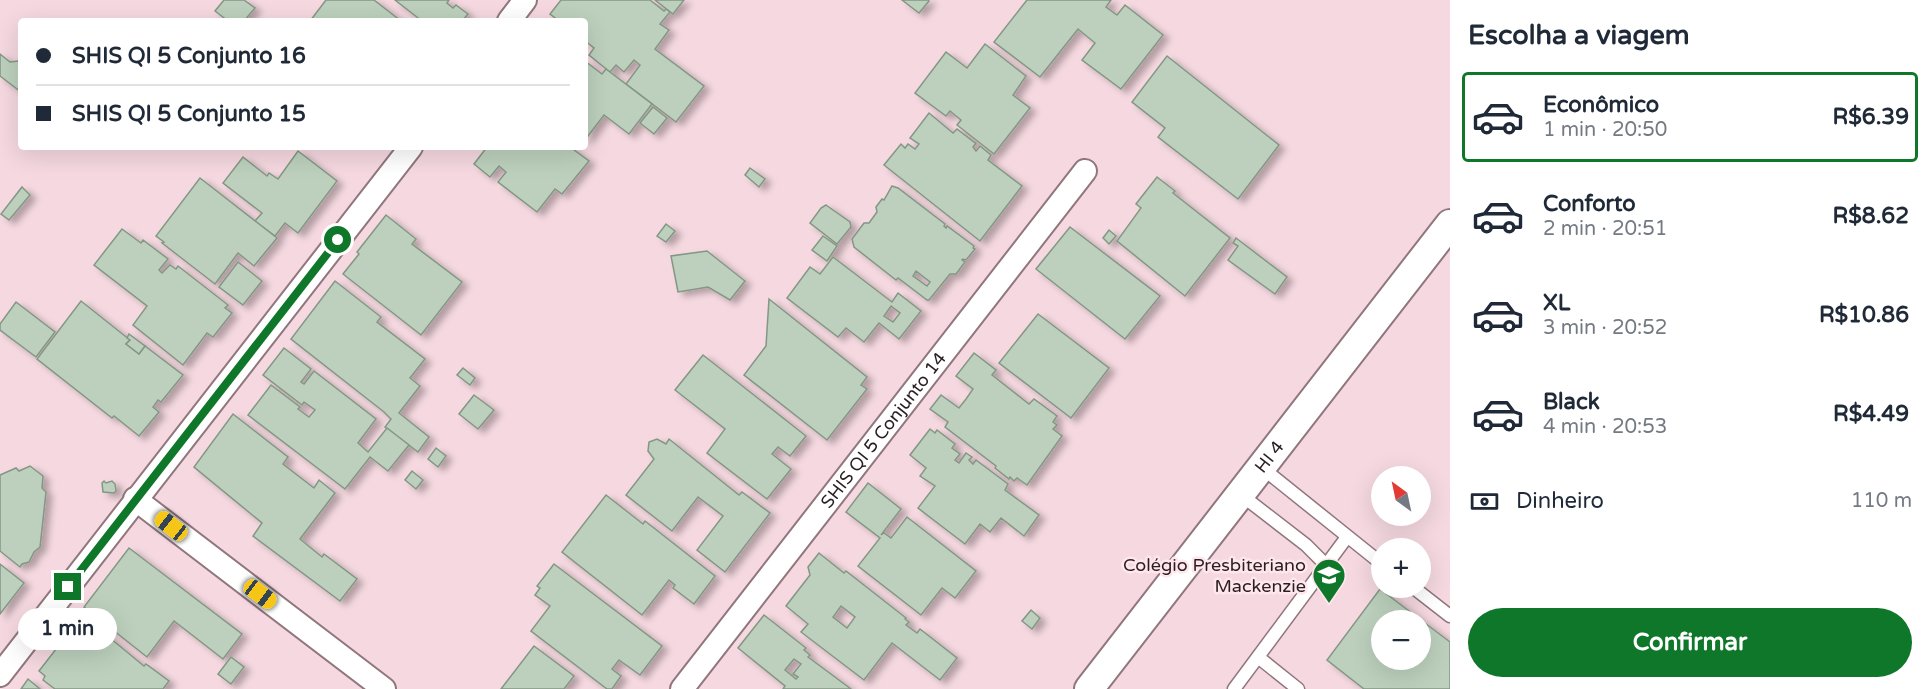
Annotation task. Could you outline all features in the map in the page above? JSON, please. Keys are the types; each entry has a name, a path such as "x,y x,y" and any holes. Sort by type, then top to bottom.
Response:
{"street":[{"path":"511,18 525,0"},
{"path":"0,675 409,150"},
{"name":"SHIS QI 5 Conjunto 14","path":"682,689 1085,171"},
{"name":"HI 4","path":"1089,689 1450,224"},
{"path":"135,499 384,689"}],"lane":[{"path":"1261,467 1371,556"},
{"path":"1240,494 1306,545 1326,565"},
{"path":"1234,689 1347,537"},
{"path":"1427,598 1450,616"},
{"path":"1258,657 1298,689"}],"building":[{"path":"224,0 244,0 255,8 247,18 224,18 215,11"},
{"path":"326,0 374,0 397,18 312,18"},
{"path":"395,0 449,0 447,3 453,8 456,5 468,14 465,18 418,18"},
{"path":"561,0 650,0 664,11 666,9 670,12 660,24 669,30 655,49 704,86 676,122 626,84 640,65 634,60 624,72 616,65 610,72 589,55 594,48 588,43 588,18 555,18 550,14"},
{"path":"655,0 684,0 673,14"},
{"path":"902,0 928,0 929,1 919,13"},
{"path":"1027,0 1111,0 1106,7 1117,15 1125,5 1163,35 1121,89 1082,60 1095,43 1078,29 1040,77 994,42"},
{"path":"985,44 1026,76 1013,95 1030,108 994,154 957,125 961,120 950,111 946,116 915,93 946,52 967,68"},
{"path":"0,54 10,62 18,61 18,90 0,76"},
{"path":"1167,56 1279,145 1238,199 1158,137 1165,128 1132,102"},
{"path":"588,63 602,74 606,69 652,104 629,134 604,115 588,136"},
{"path":"653,107 667,118 654,134 640,123"},
{"path":"929,113 953,133 957,129 976,143 973,147 976,151 980,146 991,155 988,160 1022,186 980,241 884,165 901,144 905,148 908,144 915,149 919,144 910,138"},
{"path":"485,150 574,150 589,161 562,194 555,189 537,212 498,182 506,172 499,166 490,177 474,164"},
{"path":"298,151 337,181 298,233 285,223 275,236 255,221 262,213 223,183 243,157 267,176 269,173 278,179"},
{"path":"750,168 765,179 759,187 745,175"},
{"path":"1157,177 1175,191 1173,193 1230,238 1185,296 1117,241 1141,208 1136,204"},
{"path":"200,178 277,238 254,266 238,253 215,284 156,236"},
{"path":"892,186 898,188 945,224 946,228 947,226 974,246 975,249 966,260 962,260 965,262 956,274 950,274 929,300 898,278 896,280 854,247 852,239 864,223 869,223 877,212 876,207 882,199 884,200","holes":["916,271 930,282 927,286 913,276"]},
{"path":"22,187 30,195 9,220 1,214"},
{"path":"826,205 850,222 851,227 837,244 810,223"},
{"path":"386,215 416,239 412,244 462,282 421,335 343,274"},
{"path":"666,224 675,231 666,242 657,236"},
{"path":"1070,227 1160,296 1125,339 1036,269"},
{"path":"122,229 141,243 143,240 168,259 159,270 162,273 170,265 176,269 178,266 228,305 225,308 232,313 213,337 207,333 183,365 133,325 147,306 94,265"},
{"path":"1109,230 1116,236 1109,244 1103,238"},
{"path":"823,236 837,246 827,261 812,250"},
{"path":"1236,238 1287,277 1275,294 1228,260 1238,246 1233,243"},
{"path":"707,251 745,281 730,300 708,287 678,292 671,256"},
{"path":"833,257 892,302 898,293 921,311 899,339 879,323 864,342 846,328 838,337 787,298 810,267 820,274","holes":["891,306 900,313 893,322 884,316"]},
{"path":"238,262 262,281 243,305 219,287"},
{"path":"335,281 381,317 377,322 425,359 410,378 420,386 399,413 429,437 418,452 385,427 391,419 384,412 291,339"},
{"path":"769,299 867,377 861,385 867,389 827,440 744,375 766,346"},
{"path":"81,301 130,340 126,344 139,354 145,346 183,375 161,402 158,400 153,407 159,412 139,436 114,416 112,418 37,359"},
{"path":"16,302 55,332 36,357 0,330 0,324"},
{"path":"1038,314 1109,368 1071,418 999,363"},
{"path":"129,334 145,346 139,354 126,344 130,340 127,338"},
{"path":"284,348 311,369 301,382 304,384 314,371 376,419 358,443 368,452 387,428 409,445 388,471 370,457 345,489 248,415 271,385 300,407 298,409 309,417 315,410 304,402 302,405 263,375"},
{"path":"974,353 996,370 992,375 1029,404 1034,399 1057,416 1053,422 1057,425 1053,429 1062,436 1027,485 1017,478 1014,481 1010,477 1009,479 995,468 996,466 945,427 948,422 930,409 941,395 959,408 973,389 956,376"},
{"path":"703,355 806,436 790,456 778,447 772,454 791,469 767,499 707,453 725,429 675,390"},
{"path":"463,368 475,378 470,385 457,375"},
{"path":"474,395 494,410 478,429 459,414"},
{"path":"233,414 288,457 283,464 314,488 319,480 335,493 300,539 322,557 324,554 357,579 340,601 253,536 262,523 194,467"},
{"path":"930,429 935,433 937,430 955,444 952,448 960,454 955,460 959,463 966,453 972,457 969,460 973,464 976,460 1008,484 1005,490 1039,515 1024,536 1001,518 990,532 980,524 965,544 918,508 935,486 920,476 926,468 910,455"},
{"path":"657,439 666,444 669,439 739,495 742,492 770,513 725,572 697,550 723,516 698,497 672,531 626,495 654,459 648,451 649,442"},
{"path":"436,448 446,456 438,467 428,459"},
{"path":"30,466 43,476 42,488 46,492 40,547 34,552 29,562 20,567 0,551 0,475 16,468 19,471"},
{"path":"412,471 423,480 416,489 405,480"},
{"path":"104,481 106,483 112,481 115,484 114,493 103,492 102,483"},
{"path":"868,483 901,509 881,535 884,533 891,538 907,517 976,571 955,598 942,588 921,615 858,566 880,538 846,512"},
{"path":"606,495 643,524 645,521 715,576 694,604 673,588 675,585 669,580 642,615 562,552"},
{"path":"129,548 242,634 223,659 174,621 147,657 84,607"},
{"path":"819,553 906,618 909,622 906,625 917,633 920,629 957,658 940,680 892,643 864,680 801,632 808,624 786,606 810,575 808,567","holes":["841,606 855,617 847,628 833,617"]},
{"path":"0,564 24,583 0,614"},
{"path":"554,564 662,646 640,675 619,660 612,669 621,676 612,689 607,689 531,631 550,606 535,595 540,588 537,586"},
{"path":"1373,598 1392,598 1408,610 1371,610 1371,670 1431,670 1431,628 1450,642 1450,689 1364,689 1327,660"},
{"path":"1031,610 1040,618 1032,629 1022,621"},
{"path":"764,615 806,648 804,650 810,655 808,657 851,689 783,689 785,686 738,648","holes":["794,659 801,664 793,674 798,677 796,679 785,670"]},
{"path":"87,619 144,666 146,664 169,681 163,689 55,689 43,680 45,676 39,671 60,644 66,649"},
{"path":"534,646 574,676 564,689 501,689"},
{"path":"231,657 244,667 231,684 218,674"},
{"path":"28,679 40,689 21,689"}],"place":[{"name":"Colégio Presbiteriano Mackenzie","path":"1329,604"}],"route":[{"path":"68,587 338,240"}]}
